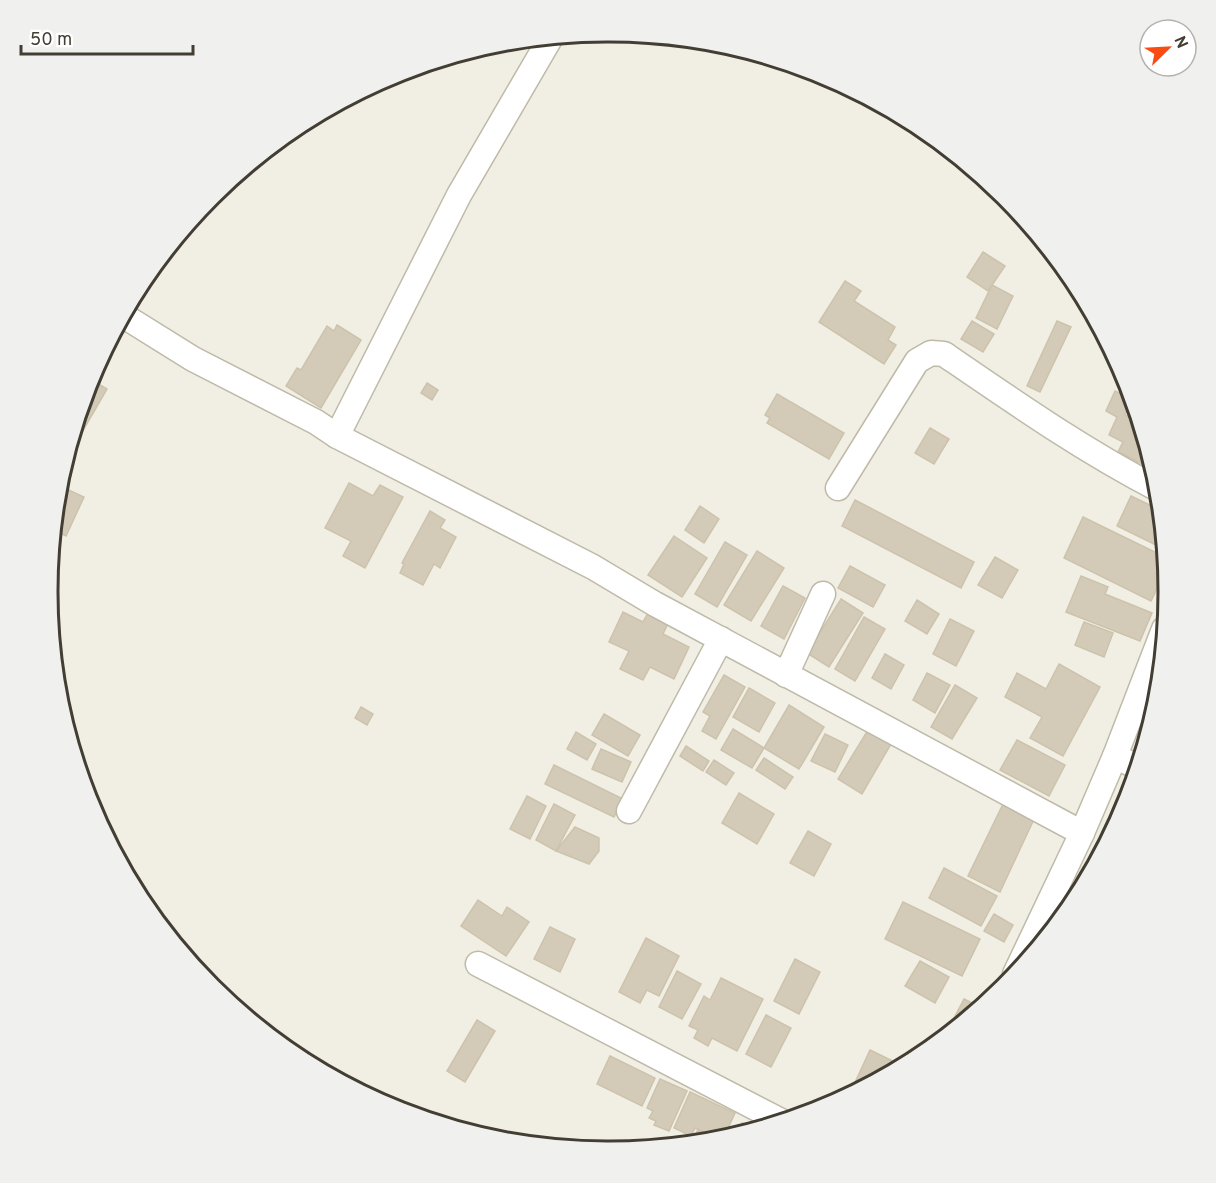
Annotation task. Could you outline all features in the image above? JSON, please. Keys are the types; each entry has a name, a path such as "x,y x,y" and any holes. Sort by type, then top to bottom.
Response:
{"street":[{"path":"337,436 459,195 546,46"},
{"path":"130,320 193,359 316,422 337,436 593,567 655,604 1082,833"},
{"path":"838,488 917,361 931,353 944,354 1052,428 1105,461 1147,483"},
{"path":"786,675 823,594"},
{"path":"629,811 721,639"},
{"path":"1029,944 1082,833 1154,656"},
{"path":"1115,756 1130,763"},
{"path":"478,964 771,1116"}],"building":[{"path":"983,252 1005,266 988,291 967,277"},
{"path":"845,281 861,291 854,301 895,327 888,340 896,345 884,364 819,322"},
{"path":"992,285 1013,296 997,329 976,318"},
{"path":"972,321 994,334 983,352 961,339"},
{"path":"1057,321 1071,327 1040,392 1027,386"},
{"path":"337,325 361,340 321,408 286,386 297,368 301,370 327,326 334,331"},
{"path":"427,383 438,390 432,400 421,393"},
{"path":"99,384 107,389 83,431"},
{"path":"1115,391 1121,394 1127,411 1125,415 1128,416 1142,464 1118,452 1123,442 1109,435 1117,417 1106,411"},
{"path":"777,394 844,433 829,459 767,423 770,418 765,415"},
{"path":"930,428 949,439 934,464 915,453"},
{"path":"349,483 373,496 380,485 403,497 365,568 343,556 351,541 325,528"},
{"path":"68,490 84,497 66,536 62,534"},
{"path":"1131,496 1151,505 1155,545 1117,526"},
{"path":"855,500 974,562 961,588 842,526"},
{"path":"700,506 719,519 704,543 685,530"},
{"path":"430,511 445,520 440,528 456,537 440,568 434,564 423,585 400,573 404,564 402,563"},
{"path":"1083,517 1156,552 1158,587 1151,601 1064,558"},
{"path":"674,536 707,558 682,597 648,575"},
{"path":"725,542 747,555 717,607 695,594"},
{"path":"757,551 784,568 751,621 724,605"},
{"path":"995,557 1018,570 1002,598 978,585"},
{"path":"850,566 885,585 873,607 838,588"},
{"path":"1081,576 1108,587 1105,594 1152,613 1140,641 1066,612"},
{"path":"783,586 805,598 784,639 761,626"},
{"path":"841,599 863,613 829,667 807,653"},
{"path":"917,600 939,614 927,634 905,621"},
{"path":"650,609 670,619 663,634 689,647 674,679 650,667 643,680 620,669 629,651 609,642 623,612 643,622"},
{"path":"864,617 885,629 855,681 835,669"},
{"path":"950,619 974,631 956,666 933,654"},
{"path":"1084,622 1113,633 1104,657 1075,645"},
{"path":"885,654 904,665 891,689 872,678"},
{"path":"1059,664 1100,687 1063,756 1030,738 1042,717 1005,697 1017,673 1046,689"},
{"path":"927,673 950,685 935,713 913,700"},
{"path":"724,675 745,687 716,739 702,731 710,716 703,712"},
{"path":"955,685 977,698 952,739 931,727"},
{"path":"749,688 775,703 759,732 733,717"},
{"path":"789,705 824,727 799,769 764,748"},
{"path":"361,707 373,714 367,725 355,718"},
{"path":"604,714 640,735 628,756 592,735"},
{"path":"733,729 764,748 752,768 721,750"},
{"path":"868,730 891,744 862,794 838,779"},
{"path":"576,732 596,744 587,760 567,749"},
{"path":"825,734 848,745 835,772 811,761"},
{"path":"1017,740 1065,765 1049,796 1000,770"},
{"path":"686,746 709,761 703,771 680,756"},
{"path":"601,749 631,762 622,782 592,769"},
{"path":"764,758 793,777 785,789 756,770"},
{"path":"714,760 734,773 726,785 706,772"},
{"path":"554,765 623,799 614,817 545,784"},
{"path":"739,793 774,814 757,844 722,823"},
{"path":"527,796 546,806 530,839 510,829"},
{"path":"1004,802 1035,817 1000,892 968,876"},
{"path":"554,804 575,815 556,851 536,840"},
{"path":"575,827 599,838 599,851 589,864 556,851"},
{"path":"808,831 831,844 814,876 790,863"},
{"path":"944,868 997,896 981,926 929,898"},
{"path":"478,900 502,916 507,907 529,922 506,956 461,926"},
{"path":"903,902 980,939 962,976 885,939"},
{"path":"994,914 1013,925 1004,942 984,931"},
{"path":"550,927 575,939 560,972 534,959"},
{"path":"646,938 679,956 659,996 647,990 640,1003 619,992"},
{"path":"795,959 820,972 799,1014 774,1001"},
{"path":"920,961 949,977 935,1003 905,986"},
{"path":"677,971 701,984 682,1019 659,1007"},
{"path":"721,978 763,999 737,1051 712,1038 708,1046 694,1038 698,1030 689,1026 704,996 710,1000"},
{"path":"964,999 972,1003 970,1005 954,1018"},
{"path":"766,1015 791,1028 771,1067 746,1054"},
{"path":"477,1020 495,1031 465,1082 447,1071"},
{"path":"870,1050 893,1061 883,1067 855,1082"},
{"path":"610,1056 655,1078 642,1106 597,1084"},
{"path":"660,1079 687,1091 669,1131 654,1125 656,1121 649,1118 653,1111 647,1108"},
{"path":"690,1092 735,1113 729,1127 703,1132 695,1128 692,1134 688,1135 674,1128"}]}
